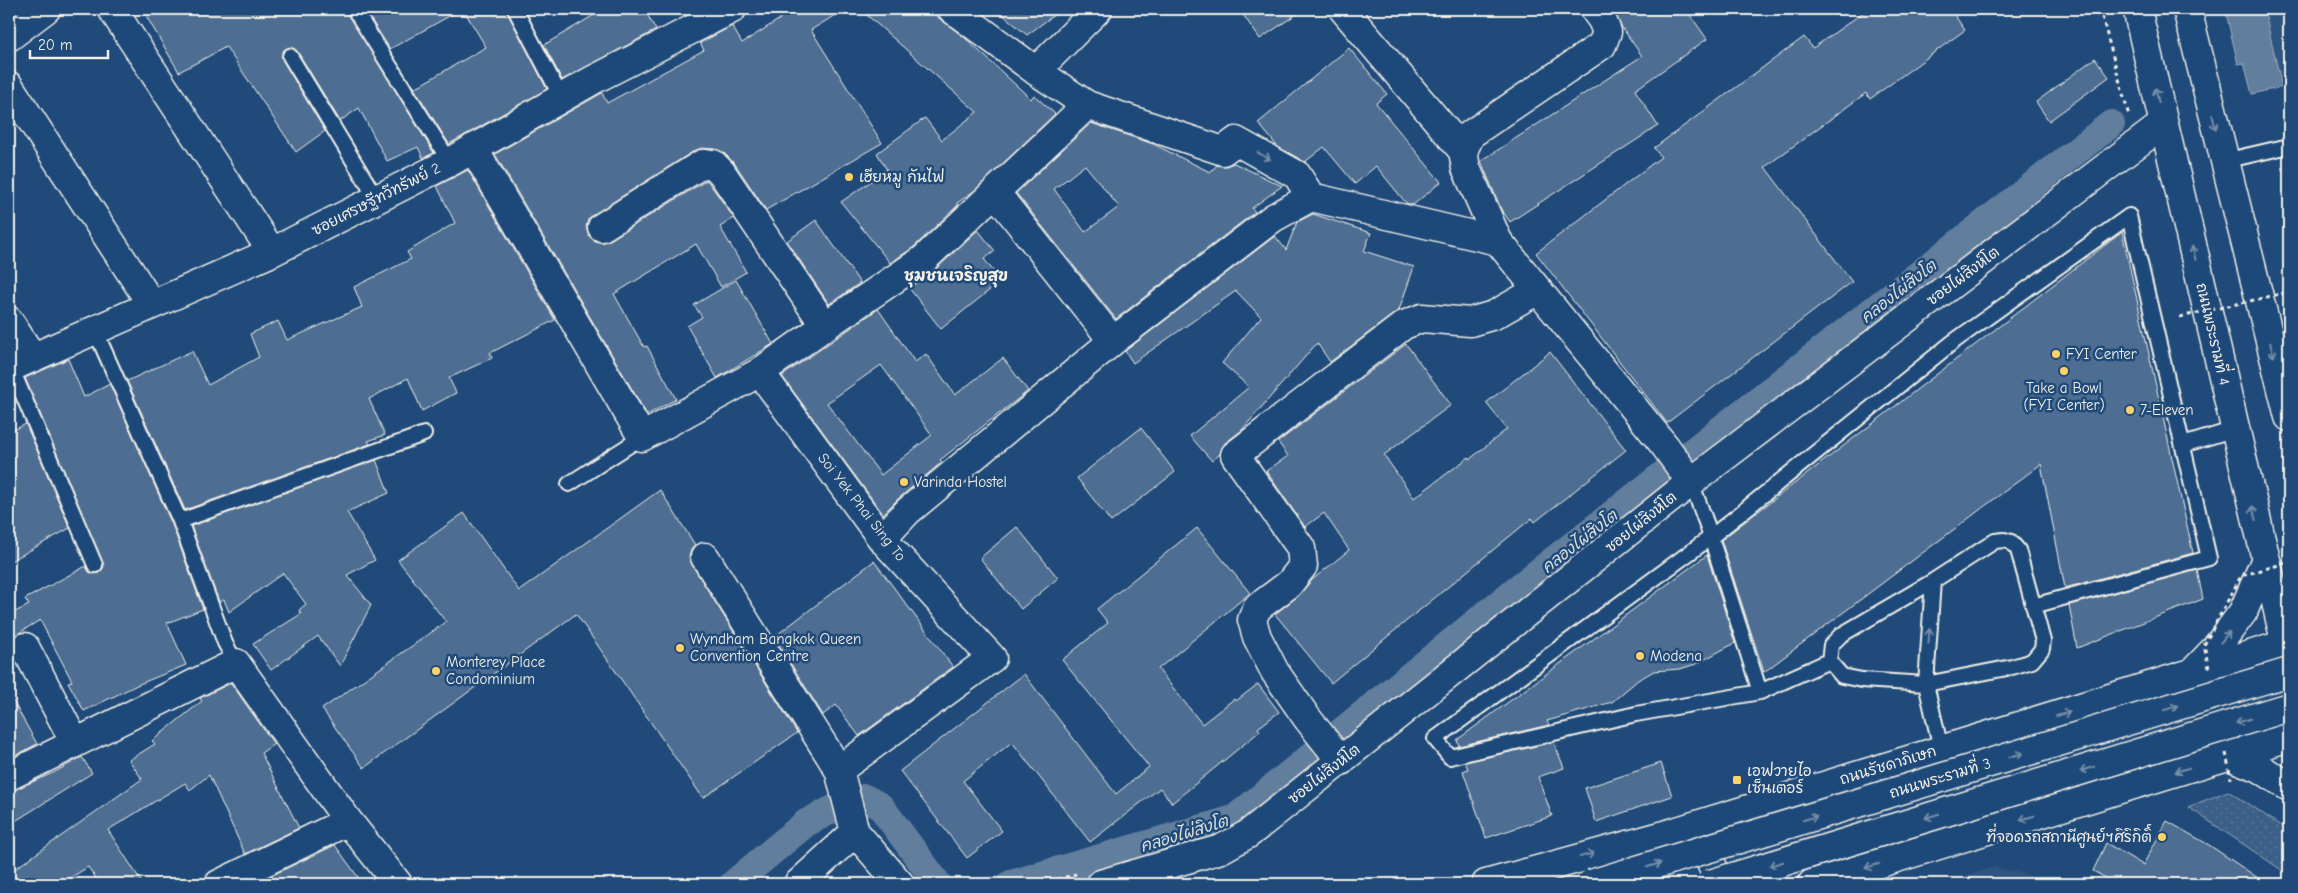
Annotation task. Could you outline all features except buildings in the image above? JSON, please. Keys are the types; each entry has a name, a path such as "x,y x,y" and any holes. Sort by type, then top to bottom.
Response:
{"street":[{"path":"9,37 46,9"},
{"path":"112,9 272,252"},
{"name":"ซอยเศรษฐีทวีทรัพย์ 2","path":"17,364 272,252 450,162 593,80 732,9"},
{"path":"952,9 1036,71 1087,105 1223,152 1236,141 1297,175 1311,197"},
{"path":"1036,71 1098,9"},
{"path":"1343,9 1463,151 1466,168 1498,241 1664,446 1686,476"},
{"path":"1463,151 1471,134 1602,45 1606,32 1602,20 1594,9"},
{"name":"ถนนพระรามที่ 4","path":"2137,9 2235,429 2277,561 2288,649"},
{"path":"2187,9 2289,417"},
{"path":"9,86 152,305"},
{"path":"473,148 642,437 760,372 924,259 1087,105"},
{"name":"ซอยไผ่สิงห์โต","path":"1101,884 1233,843 1248,834 1336,756 1686,476 2163,124"},
{"path":"602,227 702,164 713,164 722,172 825,326"},
{"path":"995,192 1113,341"},
{"path":"882,539 908,511 1113,341 1273,218 1311,197 1498,241"},
{"path":"1336,756 1306,718 1275,672 1257,637 1252,620 1257,608 1289,584 1303,566 1301,548 1235,455 1404,326 1422,318 1470,322 1494,315 1538,290"},
{"path":"9,321 17,364"},
{"name":"Soi Yek Phai Sing To","path":"760,372 882,539 992,658 840,776"},
{"path":"706,557 840,776 854,824 900,884"},
{"path":"2201,673 2215,649 2243,612 2277,561"},
{"path":"26,647 75,743"},
{"name":"ถนนรัชดาภิเษก","path":"1486,884 1661,836 1941,749 2288,649"},
{"path":"9,776 236,663 348,821 398,884"},
{"name":"ถนนพระรามที่ 3","path":"1591,884 2289,672"},
{"path":"1710,884 2289,707"},
{"path":"1812,884 2228,762 2289,737"},
{"path":"2228,762 2260,768 2289,787"},
{"path":"219,884 348,821"},
{"path":"798,884 854,824"},
{"path":"1661,836 1692,838 1708,856 1716,877 1716,884"}],"lane":[{"path":"354,9 450,162"},
{"path":"515,9 562,99"},
{"path":"290,56 376,198"},
{"path":"2224,160 2289,146"},
{"path":"1829,661 1760,692 1636,714 1450,758 1435,739 1711,537 1953,342 2129,216 2209,558 2034,606"},
{"path":"95,330 180,521 225,643 236,663"},
{"path":"17,364 95,565"},
{"path":"2183,445 2235,429"},
{"path":"180,521 424,434"},
{"path":"569,484 642,437"},
{"path":"1686,476 1711,537 1760,692"},
{"path":"2004,540 2011,542 2018,550 2043,641 2042,649 2032,661 1991,672 1926,684 1862,680 1842,676 1829,661 1831,645 1841,635 1933,581 1995,541 2004,540"},
{"path":"1933,581 1926,684 1941,749"}],"path":[{"path":"2180,317 2289,292"},
{"path":"2201,673 2204,645 2242,576 2277,561"}],"shaded area":[{"path":"2225,9 2264,9 2282,87 2252,94 2244,63 2238,64"},
{"path":"2264,9 2289,9 2289,117 2282,87"},
{"path":"2228,791 2288,830 2289,875 2188,807"},
{"path":"1995,867 2029,875 2043,884 1938,884"}],"waterway":[{"name":"คลองไผ่สิงโต","path":"1011,884 1234,819 1518,588 2111,124"},
{"name":"คลองไผ่สิงโต","path":"733,884 806,823 853,799 865,798 881,807 938,884"}],"place":[{"name":"เฮียหมู กันไฟ","path":"849,177"},
{"name":"FYI Center","path":"2056,354"},
{"name":"Take a Bowl (FYI Center)","path":"2064,371"},
{"name":"7-Eleven","path":"2130,410"},
{"name":"Varinda Hostel","path":"904,482"},
{"name":"Wyndham Bangkok Queen Convention Centre","path":"680,648"},
{"name":"Modena","path":"1640,656"},
{"name":"Monterey Place Condominium","path":"436,671"},
{"name":"เอฟวายไอ เซ็นเตอร์","path":"1737,780"},
{"name":"ที่จอดรถสถานีศูนย์ฯศิริกิติ์","path":"2162,837"}],"district":[{"name":"ชุมชนเจริญสุข","path":"956,275"}]}
